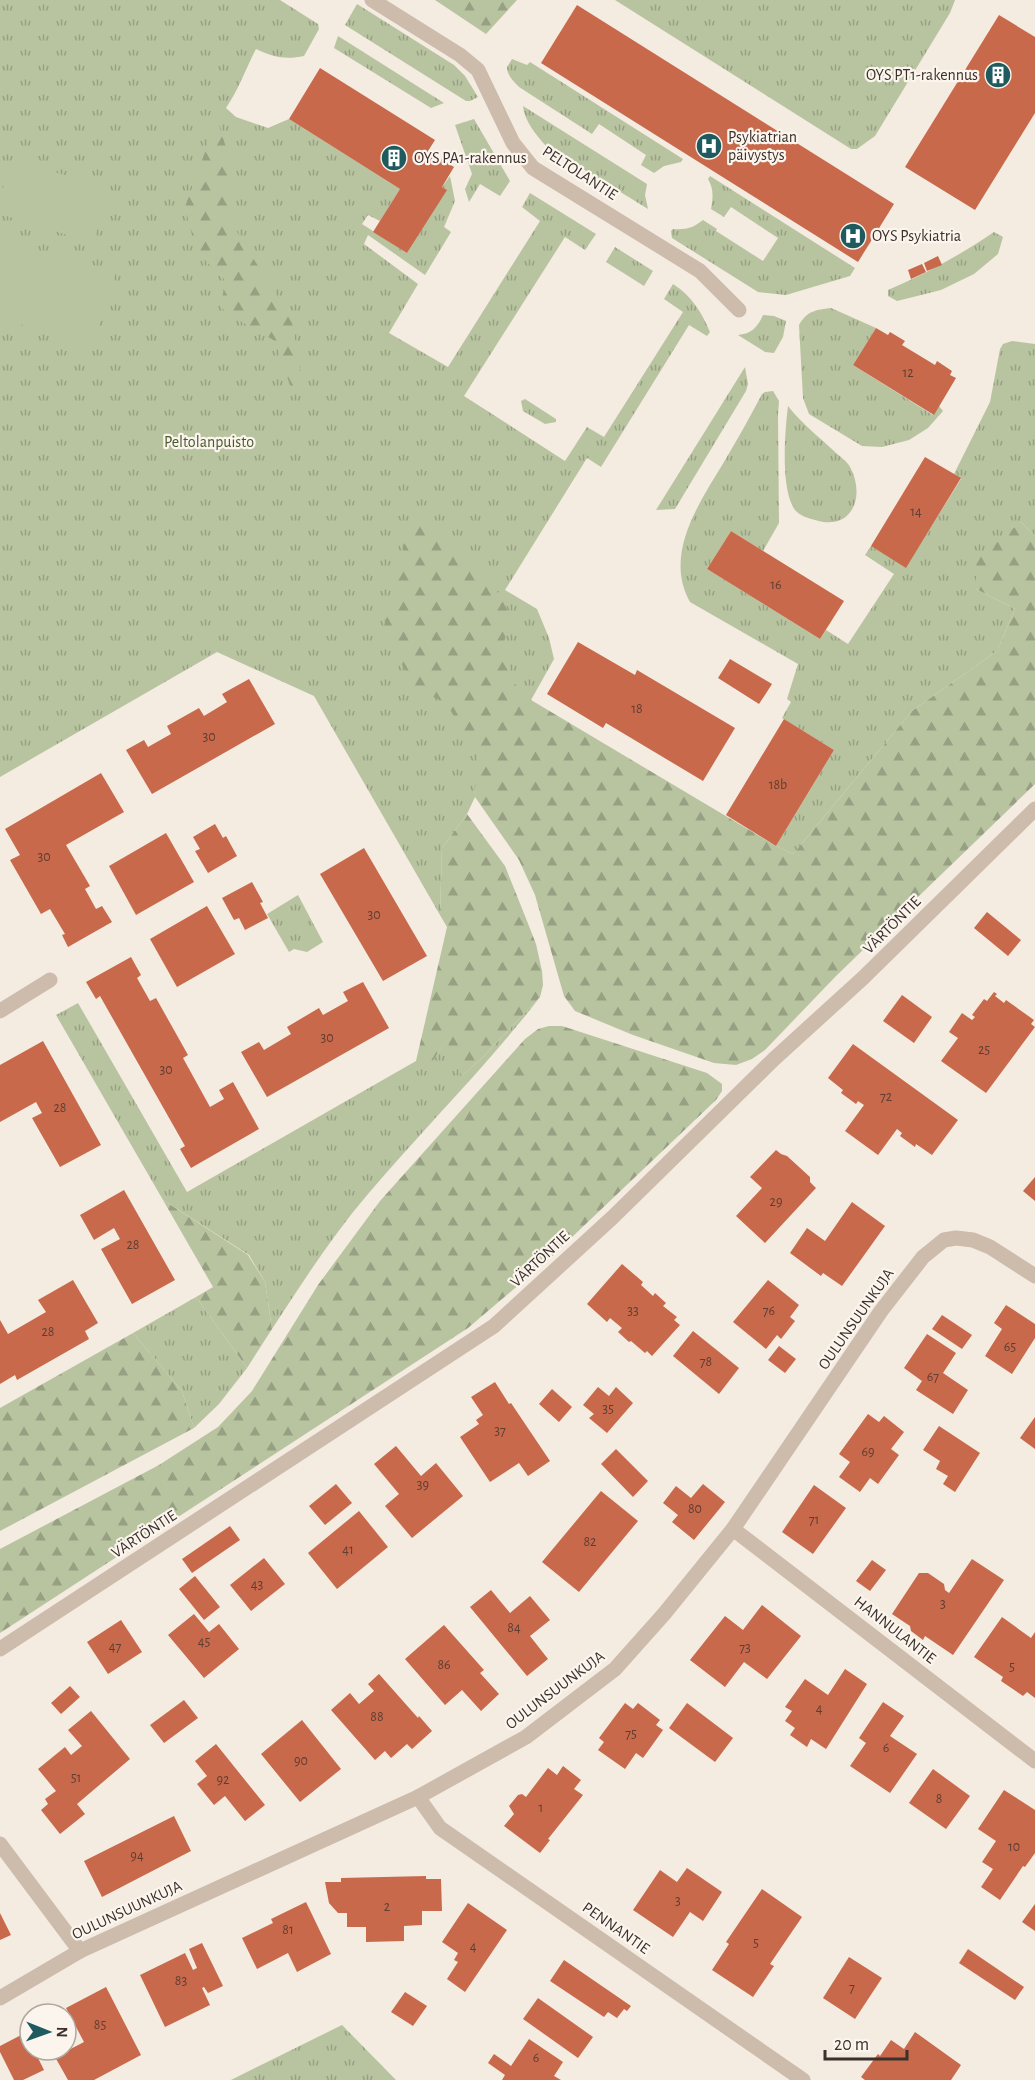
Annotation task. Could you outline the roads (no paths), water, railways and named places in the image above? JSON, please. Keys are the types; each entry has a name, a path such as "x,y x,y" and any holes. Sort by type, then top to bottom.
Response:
{"street":[{"name":"PELTOLANTIE","path":"372,0 460,55 478,70 513,143 533,168 700,271 739,310"},
{"name":"VÄRTÖNTIE","path":"0,1649 494,1326 613,1217 774,1059 863,978 1035,809"},
{"path":"0,1011 50,980"},
{"name":"OULUNSUUNKUJA","path":"0,1998 80,1951 418,1797 526,1737 615,1669 664,1614 733,1529 881,1311 923,1257 944,1240 956,1238 974,1240 990,1247 1035,1276"},
{"name":"HANNULANTIE","path":"733,1529 1035,1761"},
{"name":"PENNANTIE","path":"418,1797 440,1828 803,2080"},
{"path":"0,1844 80,1951"}],"place":[{"name":"OYS PT1-rakennus","path":"998,75"},
{"name":"Psykiatrian päivystys","path":"709,146"},
{"name":"OYS PA1-rakennus","path":"394,158"},
{"name":"OYS Psykiatria","path":"853,236"}],"park label":[{"name":"Peltolanpuisto","path":"209,442"}]}
